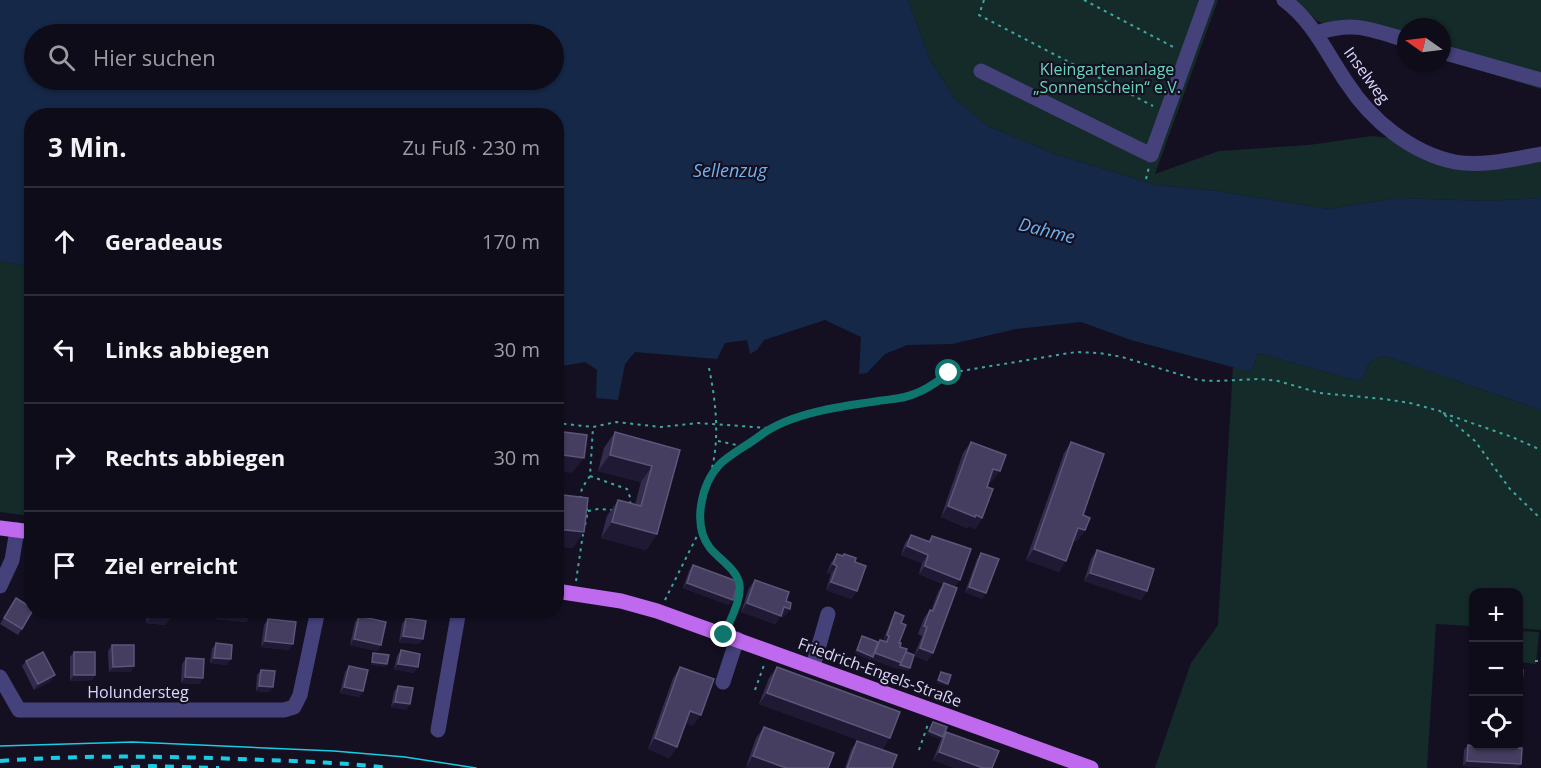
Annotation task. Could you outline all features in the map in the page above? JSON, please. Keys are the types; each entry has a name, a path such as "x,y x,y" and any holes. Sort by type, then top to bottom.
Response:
{"main road":[{"path":"0,528 24,531"},
{"name":"Friedrich-Engels-Straße","path":"564,592 661,606 731,637 1090,768"}],"street":[{"path":"981,71 1151,155 1207,0"},
{"name":"Inselweg","path":"1284,0 1316,33 1347,84 1370,113 1423,152 1456,162 1498,161 1541,154"},
{"path":"1316,33 1360,26 1397,37"},
{"path":"1451,55 1541,80"},
{"path":"0,586 24,531"},
{"path":"813,666 828,614"},
{"name":"Holundersteg","path":"0,677 19,711 284,710 294,707 300,695 316,618"},
{"path":"438,730 458,618"},
{"path":"723,682 731,637"}],"path":[{"path":"984,0 979,15 1166,113"},
{"path":"1084,0 1188,55"},
{"path":"710,475 722,462 771,428 792,419 912,395 928,388 949,373 1076,352 1122,357 1198,380 1260,379 1278,381 1320,393 1410,403 1440,411 1541,450"},
{"path":"661,606 700,530 701,504 718,441 714,392 709,368"},
{"path":"1440,411 1474,441 1510,489 1541,519"},
{"path":"564,424 593,426 616,422 661,427 694,423 771,428"},
{"path":"588,511 580,502 582,488 590,476 593,426"},
{"path":"718,441 746,447"},
{"path":"590,476 627,489 631,500 625,512"},
{"path":"588,511 598,509 616,511"},
{"path":"575,584 588,511"},
{"path":"700,530 709,546 739,581 731,637"},
{"path":"755,690 766,661"},
{"path":"1535,661 1541,661"},
{"path":"919,750 929,721"}],"green space":[{"name":"Kleingartenanlage „Sonnenschein“ e.V.","path":"908,0 1218,0 1155,174 1219,151 1309,145 1372,136 1397,139 1421,153 1541,161 1541,198 1486,201 1399,198 1328,209 1217,191 1156,185 1052,153 988,126 955,99 930,60"},
{"path":"1296,0 1541,0 1541,89 1451,62 1451,18 1397,18 1397,45 1317,21"},
{"path":"0,261 24,266 24,515 0,512"},
{"path":"1258,353 1358,381 1364,378 1370,363 1385,356 1541,410 1541,630 1523,628 1523,588 1469,588 1469,626 1436,624 1427,768 1155,768 1191,663 1218,625 1233,366 1251,372"},
{"path":"1523,631 1539,632 1536,664 1523,662"}],"water":[{"name":"Sellenzug","path":"0,0 908,0 930,60 955,99 988,126 1052,153 1156,185 1217,191 1328,209 1399,198 1486,201 1541,198 1541,410 1385,356 1370,363 1364,378 1358,381 1258,353 1251,372 1131,340 1081,322 1016,329 952,344 907,345 885,354 867,373 859,374 861,337 825,320 764,340 757,350 750,354 747,340 725,343 717,359 635,352 625,364 618,400 596,398 597,370 585,362 564,366 564,108 24,108 24,266 0,261"}],"building":[{"path":"564,432 587,435 584,458 564,455"},
{"path":"615,432 680,450 657,534 612,522 618,500 641,506 652,466 610,455"},
{"path":"971,442 1006,455 1000,471 993,469 987,487 993,489 982,518 948,506"},
{"path":"1071,442 1104,454 1083,515 1090,518 1085,530 1078,528 1066,561 1034,549"},
{"path":"564,495 588,498 584,532 564,530"},
{"path":"911,535 930,542 932,536 971,549 960,580 925,566 928,555 907,546"},
{"path":"1097,550 1154,569 1147,591 1090,573"},
{"path":"981,553 999,559 986,593 969,587"},
{"path":"837,554 856,558 855,562 866,566 857,591 831,582 837,566 833,564"},
{"path":"693,565 739,582 733,600 687,583"},
{"path":"755,580 789,592 786,601 791,603 790,609 784,607 781,616 747,603"},
{"path":"944,583 957,588 933,653 920,648 927,627 924,626 930,610 933,611"},
{"path":"16,598 24,603 24,618 28,618 22,629 4,618"},
{"path":"895,612 904,616 901,623 906,625 899,643 901,643 900,647 907,649 902,663 875,653 880,640 887,642 889,636 887,635"},
{"path":"359,618 386,622 381,645 354,639"},
{"path":"406,618 426,621 423,639 403,636"},
{"path":"268,619 296,622 293,644 265,641"},
{"path":"862,636 878,642 873,657 857,650"},
{"path":"216,643 232,645 231,659 214,658"},
{"path":"112,645 134,645 134,666 113,667"},
{"path":"401,650 420,654 418,667 398,664"},
{"path":"43,652 55,675 38,684 26,661"},
{"path":"74,652 95,652 95,675 74,675"},
{"path":"906,652 914,655 910,668 900,665"},
{"path":"373,653 389,655 387,664 372,662"},
{"path":"186,658 204,659 203,678 185,677"},
{"path":"349,666 368,670 363,691 344,687"},
{"path":"680,667 714,679 701,715 690,711 677,747 655,738"},
{"path":"777,667 900,712 890,738 767,693"},
{"path":"261,670 275,671 273,687 259,686"},
{"path":"941,672 951,675 948,684 938,680"},
{"path":"398,686 413,688 410,704 395,702"},
{"path":"933,722 947,727 943,737 929,731"},
{"path":"764,727 834,753 828,768 786,768 753,756"},
{"path":"946,732 999,751 992,768 983,768 939,752"},
{"path":"857,741 897,755 892,768 847,768"},
{"path":"1468,745 1469,750 1522,750 1521,764 1467,761"}],"tram line":[{"path":"0,746 133,742 334,751 405,757 476,768"}],"railway":[{"path":"0,761 90,757 179,757 314,762 390,768"},
{"path":"114,768 152,766 219,768"}],"route":[{"path":"724,635 739,592 739,581 729,567 715,554 700,530 701,504 710,475 722,462 772,428 792,419 912,395 928,388 949,373"}],"water label":[{"name":"Dahme","path":"1047,230"}]}
